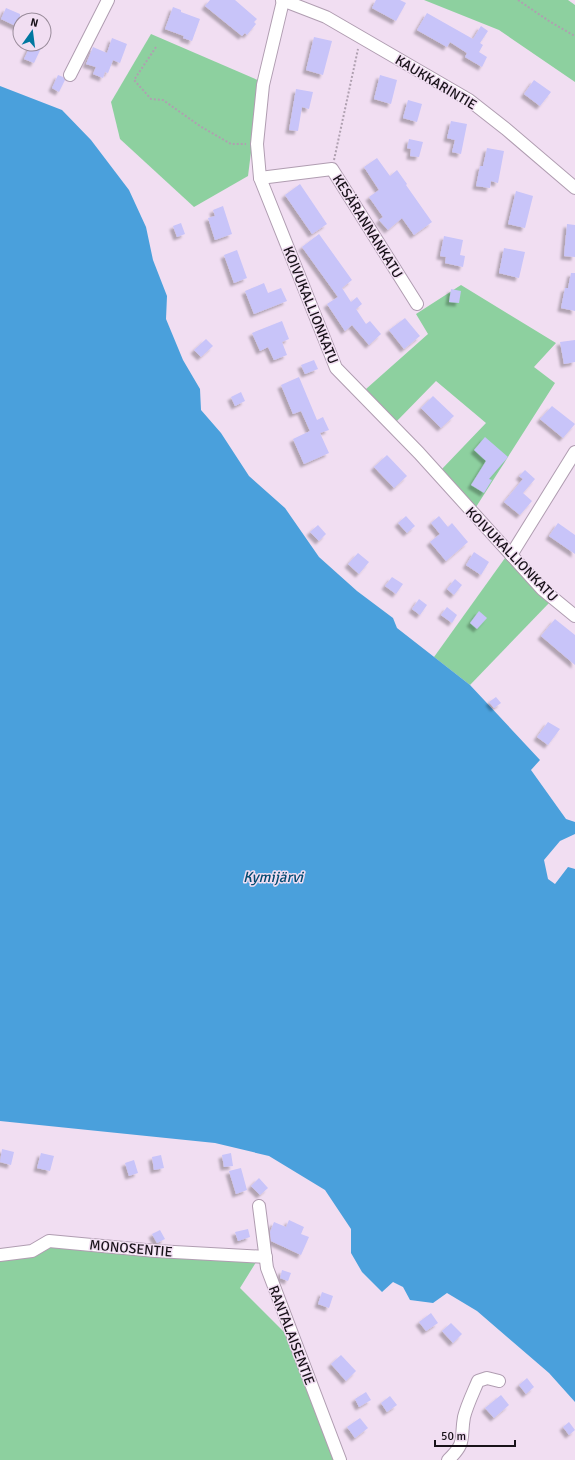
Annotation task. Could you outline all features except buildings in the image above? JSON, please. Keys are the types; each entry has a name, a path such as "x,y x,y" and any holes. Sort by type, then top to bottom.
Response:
{"street":[{"path":"70,75 108,0"},
{"name":"KOIVUKALLIONKATU","path":"282,0 263,85 257,144 260,178 336,368 418,453 542,589 575,616"},
{"name":"KAUKKARINTIE","path":"282,0 326,17 469,100 506,129 575,188"},
{"name":"KESÄRANNANKATU","path":"260,178 332,169 417,304"},
{"path":"510,555 575,452"},
{"name":"RANTALAISENTIE","path":"259,1206 267,1268 340,1460"},
{"name":"MONOSENTIE","path":"0,1255 32,1251 49,1241 156,1251 266,1257"},
{"path":"448,1460 458,1451 463,1438 464,1418 478,1381 486,1378 499,1381"}],"path":[{"path":"518,0 549,21 575,36"},
{"path":"332,169 359,43"},
{"path":"156,47 134,80 151,99 163,100 200,126 231,144 257,144"}],"green space":[{"path":"424,0 568,0 575,5 575,82 499,30"},
{"path":"151,34 260,81 248,176 194,207 120,139 111,102"},
{"path":"461,285 556,343 534,367 555,383 476,507 441,470 486,423 436,381 395,423 366,389 428,334 416,314"},
{"path":"505,558 550,602 470,685 434,657"},
{"path":"50,1243 258,1259 240,1288 284,1332 334,1460 0,1460 0,1258"}],"water":[{"name":"Kymijärvi","path":"0,86 62,110 91,140 129,190 146,227 153,260 167,296 166,319 183,360 200,389 201,410 221,433 249,476 285,508 319,557 357,591 393,618 397,628 470,685 540,760 531,770 566,819 575,822 575,834 560,841 544,860 548,879 555,884 568,867 575,869 575,1402 549,1373 477,1311 447,1293 433,1303 410,1300 403,1287 393,1282 382,1292 362,1272 351,1253 351,1229 325,1190 269,1156 215,1143 0,1121"}]}
